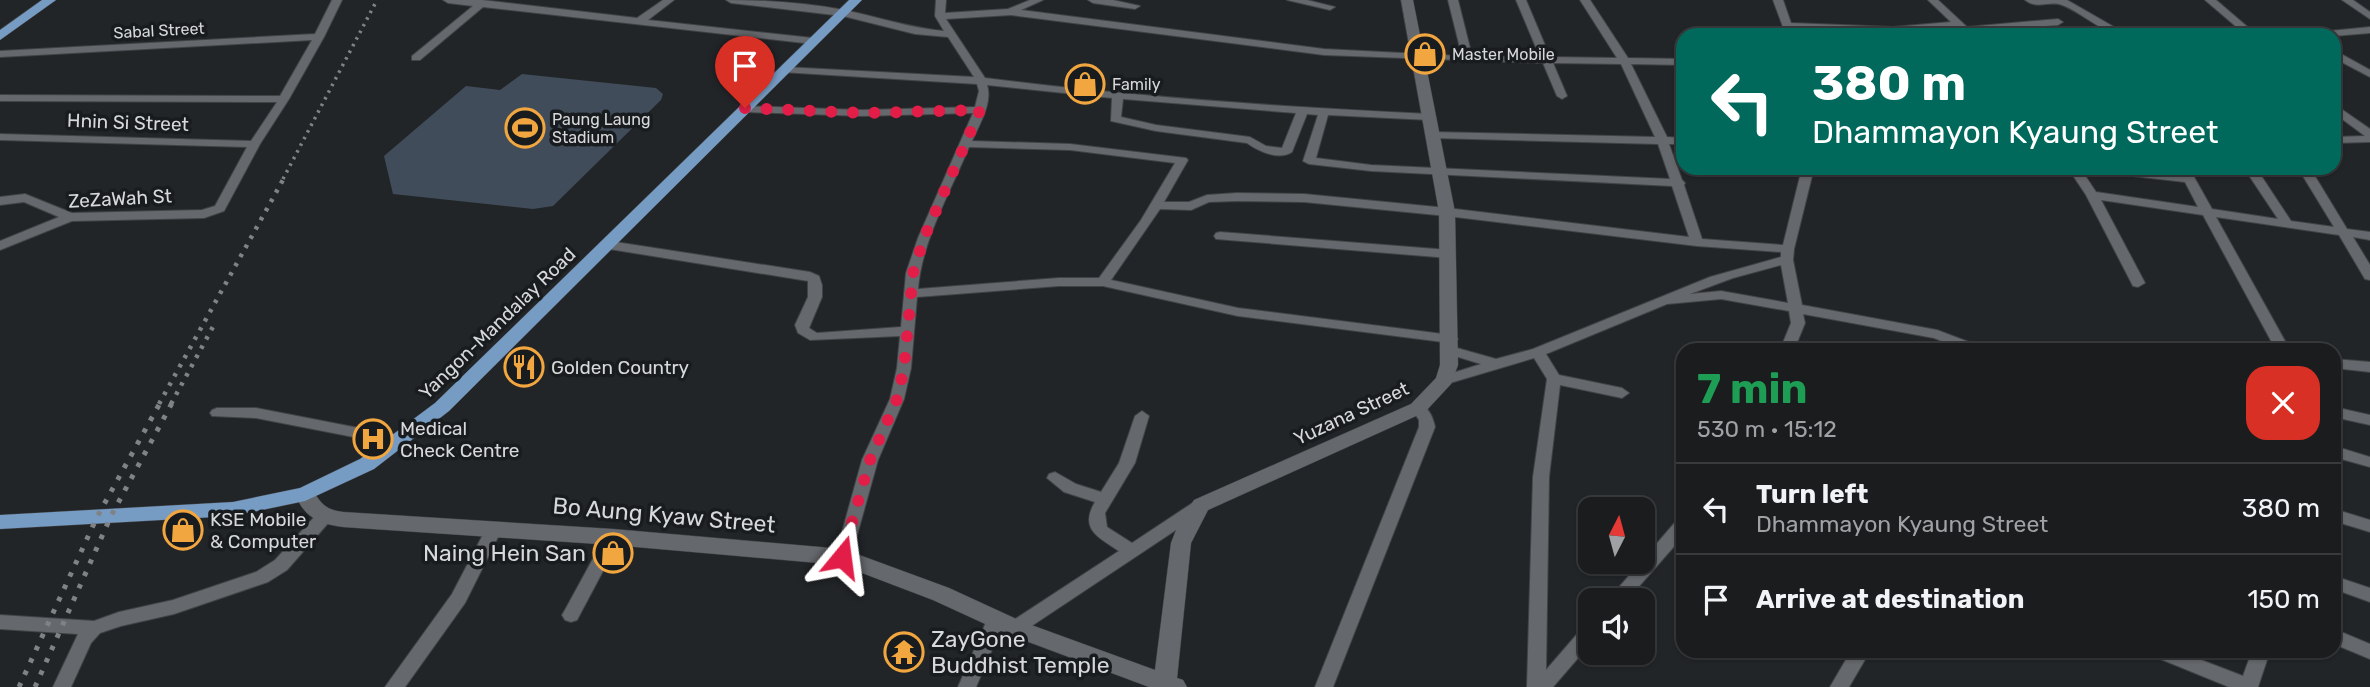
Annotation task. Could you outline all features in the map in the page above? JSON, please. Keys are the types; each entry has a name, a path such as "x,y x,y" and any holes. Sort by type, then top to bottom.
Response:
{"main road":[{"path":"0,36 50,0"},
{"name":"Yangon-Mandalay Road","path":"0,522 233,509 305,494 357,470 400,441 442,407 856,0"}],"street":[{"path":"254,144 284,99 337,0"},
{"path":"448,0 813,41"},
{"path":"638,22 669,0"},
{"path":"731,0 842,13 915,31 949,34"},
{"path":"842,557 870,460 897,399 904,368 910,294 924,238 980,110 984,91 981,81 940,16 942,0"},
{"path":"1011,12 1038,0"},
{"path":"1093,0 1135,6"},
{"path":"1292,0 1330,7"},
{"path":"1407,0 1447,212 1450,345 1445,380 1538,352 1702,282 1788,254"},
{"path":"1453,0 1468,59"},
{"path":"1521,0 1562,96"},
{"path":"1585,0 1625,62 1662,139 1697,242"},
{"path":"1778,0 1789,28"},
{"path":"1933,0 1963,28"},
{"path":"2030,0 2036,3 2062,1 2110,28"},
{"path":"2210,0 2244,28"},
{"path":"2347,0 2370,16"},
{"path":"416,58 483,2"},
{"path":"940,16 1011,12 1324,52 1468,59 1676,62"},
{"path":"1988,28 2058,22"},
{"path":"2023,25 2027,28"},
{"path":"2341,33 2370,30"},
{"name":"Sabal Street","path":"0,54 319,37"},
{"path":"2341,57 2370,74"},
{"path":"785,70 981,81 1118,96 1324,112 1432,126 1676,140"},
{"path":"1118,96 1115,119 1156,128 1250,140 1263,149 1286,152 1303,110"},
{"path":"0,98 284,99"},
{"path":"745,108 862,113 980,110"},
{"path":"1324,112 1309,161 1371,168 1679,183"},
{"path":"2341,113 2370,136"},
{"path":"2341,134 2347,138"},
{"path":"2341,139 2370,136"},
{"name":"Hnin Si Street","path":"0,137 254,144"},
{"name":"ZeZaWah St","path":"0,246 70,217 204,214 217,211 224,204 254,144"},
{"path":"966,144 1070,148 1182,160 1156,205 1103,282"},
{"path":"1790,343 1798,323 1788,254 1806,175"},
{"path":"2079,175 2138,283"},
{"path":"2187,175 2279,343"},
{"path":"2255,175 2286,222"},
{"path":"2308,175 2370,276"},
{"path":"2092,195 2370,236"},
{"path":"1156,205 1191,206 1207,199 1237,197 1304,198 1447,212 1788,254"},
{"path":"0,201 25,198 70,217"},
{"path":"1220,236 1449,254"},
{"path":"609,245 805,275 814,279 817,293 802,325 807,334 815,337 906,331"},
{"path":"910,294 1059,282 1103,282 1238,312 1450,345 1496,364"},
{"path":"1665,300 1721,295 1937,334 1964,343"},
{"path":"1536,687 1541,477 1554,379 1538,352"},
{"path":"2341,364 2370,367"},
{"path":"1554,379 1622,393"},
{"name":"Yuzana Street","path":"1201,505 1418,408 1445,380"},
{"path":"1325,687 1427,427 1426,419 1418,408"},
{"path":"217,413 276,416 400,441"},
{"path":"2341,414 2370,420"},
{"path":"1130,550 1101,531 1097,524 1097,513 1127,463 1142,416"},
{"path":"2341,453 2370,461"},
{"path":"1055,478 1070,488 1106,500"},
{"path":"0,622 94,628 119,619 174,607 262,577 281,565 324,517 315,513 308,505 305,494"},
{"path":"967,687 1006,624 1201,505"},
{"path":"1168,686 1181,543 1188,525 1201,505"},
{"name":"Bo Aung Kyaw Street","path":"324,517 613,537 842,557 1168,686"},
{"path":"2341,517 2370,526"},
{"path":"394,687 459,598 494,529"},
{"path":"1627,588 1676,532"},
{"path":"571,615 613,537"},
{"path":"2341,585 2370,595"},
{"path":"62,687 84,639 94,628"},
{"path":"2341,639 2370,652"},
{"path":"1542,687 1578,645"},
{"path":"1839,687 1857,658"},
{"path":"2176,658 2249,687 2259,658"}],"shaded area":[{"name":"Paung Laung Stadium","path":"522,74 656,88 663,94 661,100 553,206 533,209 393,194 384,156 466,86 500,90"}],"railway":[{"path":"283,179 377,0"},
{"path":"159,404 284,178"},
{"path":"171,404 215,323"},
{"path":"19,687 97,517 160,403"},
{"path":"35,687 111,516 172,403"}],"place":[{"name":"Master Mobile","path":"1425,54"},
{"name":"Family","path":"1085,84"},
{"name":"Paung Laung Stadium","path":"525,128"},
{"name":"Golden Country","path":"524,367"},
{"name":"Medical Check Centre","path":"373,439"},
{"name":"KSE Mobile & Computer","path":"183,530"},
{"name":"Naing Hein San","path":"613,553"},
{"name":"ZayGone Buddhist Temple","path":"904,652"}],"route":[{"path":"745,108 862,113 980,110 978,120 924,238 913,273 904,368 897,399 870,460 842,557"}]}
